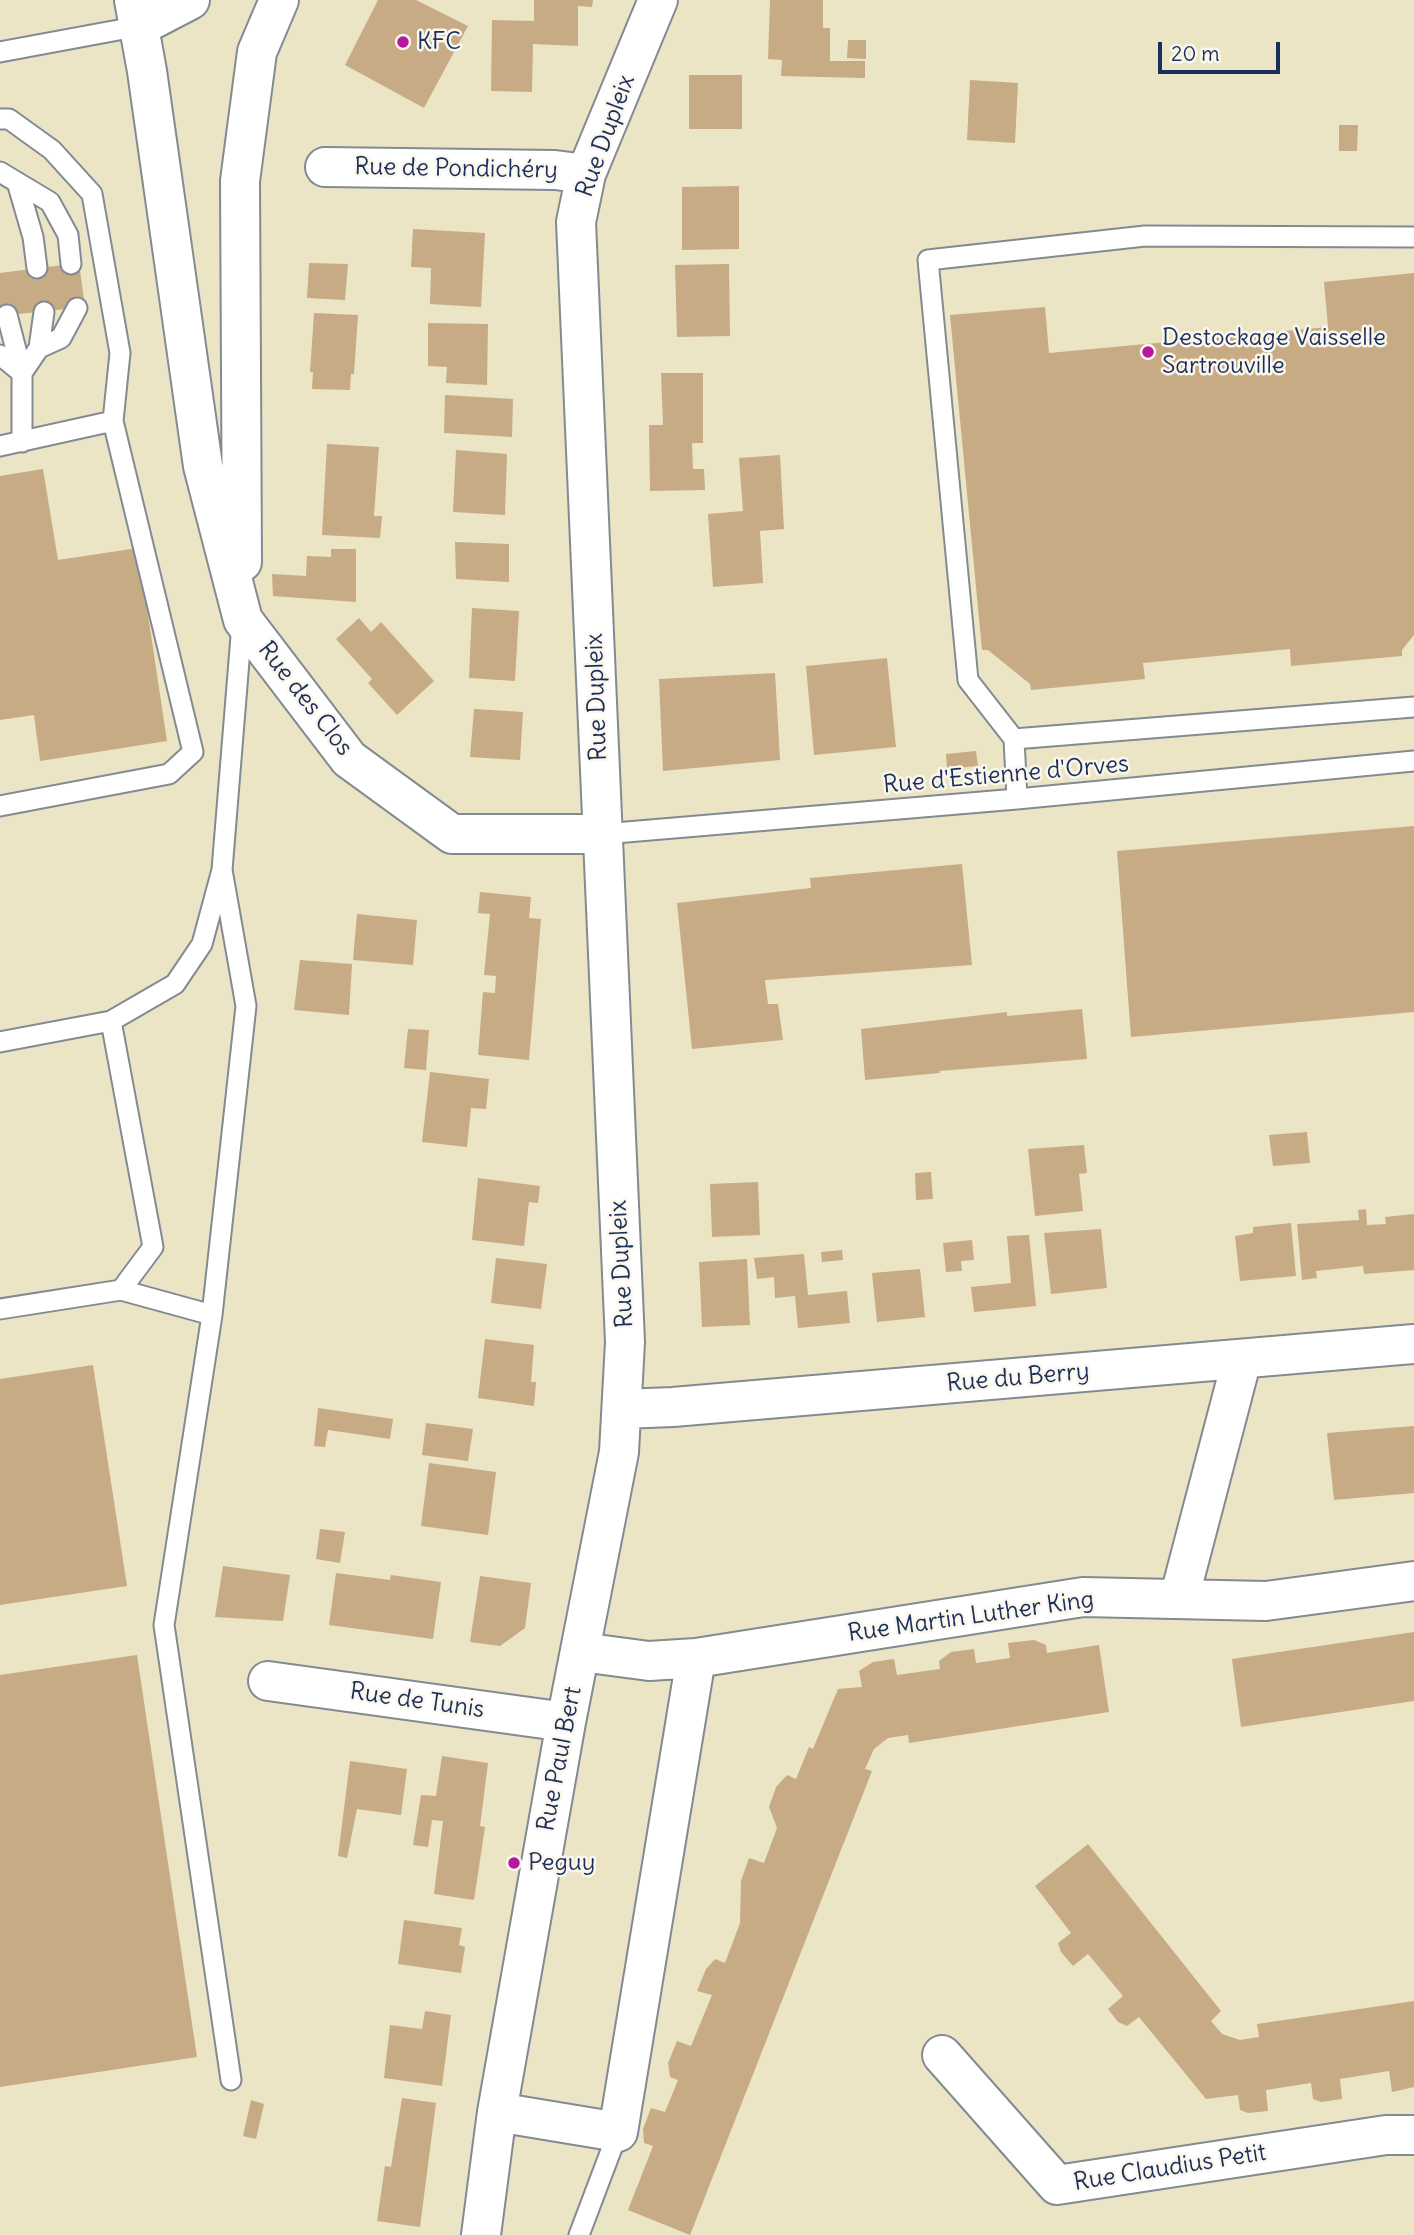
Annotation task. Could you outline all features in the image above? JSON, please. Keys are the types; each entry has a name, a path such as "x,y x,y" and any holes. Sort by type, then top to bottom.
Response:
{"street":[{"path":"190,0 137,13 203,466 243,620"},
{"path":"243,620 240,181 257,52 279,0"},
{"name":"Rue Dupleix","path":"622,1409 625,1342 576,222 586,174 657,0"},
{"name":"Rue de Pondichéry","path":"325,167 555,170 586,174"},
{"name":"Rue des Clos","path":"243,620 349,759 452,834 603,834"},
{"name":"Rue du Berry","path":"622,1409 1414,1344"},
{"path":"1179,1599 1242,1359"},
{"name":"Rue Paul Bert","path":"481,2235 497,2112 566,1722 619,1452 622,1409"},
{"name":"Rue Martin Luther King","path":"581,1652 649,1661 696,1658 1083,1597 1266,1601 1414,1581"},
{"path":"497,2112 618,2132 696,1658"},
{"name":"Rue de Tunis","path":"268,1681 566,1722"},
{"name":"Rue Claudius Petit","path":"942,2055 1057,2185 1386,2135 1414,2135"}],"lane":[{"path":"0,52 137,13"},
{"path":"0,119 9,119 52,150 92,194 120,354 113,421 192,752 169,774 0,806"},
{"path":"9,177 50,202 68,235 71,264"},
{"path":"9,177 33,237 37,268"},
{"path":"1017,799 1014,739 968,680 928,260 1144,236 1414,237"},
{"path":"39,348 61,338 76,308"},
{"path":"22,373 39,348 44,312"},
{"path":"7,316 22,373 22,442"},
{"path":"0,355 22,373"},
{"path":"0,446 113,421"},
{"path":"0,1042 111,1021 175,984 202,944 222,870 243,620"},
{"path":"1014,739 1414,707"},
{"name":"Rue d'Estienne d'Orves","path":"603,834 1017,799 1414,761"},
{"path":"222,870 246,1006 212,1315 164,1625 230,2080"},
{"path":"111,1021 153,1247 121,1290"},
{"path":"0,1310 121,1290 212,1315"},
{"path":"579,2235 618,2132"}],"building":[{"path":"378,0 416,0 468,26 424,108 345,65"},
{"path":"534,0 593,0 592,7 578,6 578,46 533,44 532,92 491,91 492,20 534,21"},
{"path":"770,0 823,0 823,28 830,28 830,61 865,61 865,78 781,76 782,60 768,59"},
{"path":"848,40 866,40 866,59 847,58"},
{"path":"689,75 742,75 742,129 689,129"},
{"path":"970,80 1018,83 1015,143 967,140"},
{"path":"1339,125 1358,125 1357,151 1339,151"},
{"path":"739,186 739,249 682,250 682,187"},
{"path":"413,229 485,233 481,307 430,304 431,268 411,267"},
{"path":"79,263 85,307 0,316 0,273"},
{"path":"309,263 348,264 345,300 307,298"},
{"path":"729,264 730,336 677,337 675,265"},
{"path":"1414,273 1414,635 1402,650 1402,656 1291,666 1290,649 1143,663 1145,679 1031,690 1030,684 988,650 982,650 950,315 1045,307 1049,353 1328,327 1324,282"},
{"path":"314,313 358,315 354,374 351,374 350,390 312,389 313,372 310,372"},
{"path":"428,323 488,324 487,385 446,383 447,367 428,366"},
{"path":"661,373 703,373 703,443 692,443 693,469 704,469 705,490 650,491 649,425 663,425"},
{"path":"445,395 513,399 512,437 444,433"},
{"path":"327,444 379,447 374,516 382,516 380,538 322,535"},
{"path":"456,450 507,454 505,515 453,512"},
{"path":"780,455 784,529 760,531 763,583 713,587 708,514 743,511 739,458"},
{"path":"43,469 58,560 138,548 167,741 40,761 34,715 0,720 0,476"},
{"path":"455,542 509,544 509,582 456,579"},
{"path":"331,549 356,549 356,602 273,596 272,574 306,576 307,556 331,557"},
{"path":"472,608 519,611 515,681 469,678"},
{"path":"359,618 371,632 381,622 434,681 397,715 368,683 372,679 336,639"},
{"path":"887,658 896,747 814,755 806,666"},
{"path":"775,673 780,760 663,771 659,679"},
{"path":"474,709 523,712 520,760 470,757"},
{"path":"976,751 978,766 947,769 946,754"},
{"path":"1414,826 1414,1012 1131,1037 1117,851"},
{"path":"962,864 972,965 765,980 768,1004 778,1004 783,1040 692,1049 677,903 811,888 810,878"},
{"path":"480,892 531,897 529,918 541,919 529,1060 478,1055 483,992 495,993 496,976 484,975 490,914 478,913"},
{"path":"357,914 417,920 413,965 353,960"},
{"path":"300,960 352,964 349,1015 294,1010"},
{"path":"1082,1009 1087,1059 865,1080 861,1029 1007,1012 1007,1016"},
{"path":"408,1029 429,1030 426,1070 404,1068"},
{"path":"430,1072 489,1079 486,1109 471,1108 467,1147 422,1142"},
{"path":"1307,1132 1310,1163 1273,1166 1269,1135"},
{"path":"1084,1145 1087,1173 1079,1174 1083,1211 1035,1216 1028,1149"},
{"path":"931,1172 933,1199 916,1200 915,1173"},
{"path":"478,1178 540,1186 538,1203 529,1202 524,1246 472,1240"},
{"path":"758,1182 760,1235 712,1237 710,1184"},
{"path":"1366,1209 1367,1225 1386,1224 1385,1217 1414,1214 1414,1270 1364,1274 1363,1266 1316,1271 1317,1278 1302,1280 1297,1224 1359,1220 1358,1210"},
{"path":"1291,1223 1296,1276 1240,1281 1235,1236 1253,1233 1253,1227"},
{"path":"1101,1229 1107,1288 1051,1294 1044,1233"},
{"path":"1029,1235 1036,1306 974,1312 971,1287 1011,1283 1007,1236"},
{"path":"972,1240 974,1260 961,1261 962,1271 946,1272 943,1243"},
{"path":"842,1250 843,1260 822,1262 821,1252"},
{"path":"804,1254 808,1295 847,1291 850,1323 798,1328 795,1296 775,1298 774,1277 757,1279 754,1258"},
{"path":"496,1258 547,1264 541,1309 491,1303"},
{"path":"747,1259 750,1325 702,1327 699,1262"},
{"path":"920,1269 925,1317 877,1322 872,1273"},
{"path":"485,1339 534,1345 531,1382 536,1382 534,1406 478,1398"},
{"path":"93,1365 127,1586 0,1605 0,1379"},
{"path":"318,1408 393,1419 390,1439 328,1430 325,1447 314,1446"},
{"path":"426,1423 473,1429 468,1461 422,1455"},
{"path":"1414,1426 1414,1493 1334,1500 1327,1433"},
{"path":"429,1463 496,1472 488,1535 421,1526"},
{"path":"320,1529 345,1532 340,1563 316,1559"},
{"path":"223,1566 290,1575 283,1621 215,1617"},
{"path":"336,1573 390,1580 391,1575 441,1582 433,1639 329,1625"},
{"path":"480,1576 531,1583 525,1628 500,1646 470,1642"},
{"path":"1414,1632 1414,1701 1241,1727 1232,1659"},
{"path":"1034,1640 1046,1645 1047,1653 1099,1645 1109,1712 909,1743 908,1735 888,1738 874,1749 865,1769 872,1771 690,2235 628,2210 653,2146 644,2143 643,2129 651,2108 665,2112 678,2080 670,2077 668,2063 677,2041 691,2046 712,1995 697,1991 706,1969 715,1959 725,1963 740,1923 741,1881 749,1858 764,1863 777,1828 769,1807 776,1787 787,1775 796,1779 809,1747 813,1749 838,1689 862,1687 859,1671 873,1662 894,1659 897,1675 940,1669 939,1661 951,1652 974,1649 976,1663 1010,1658 1008,1643"},
{"path":"137,1655 197,2057 0,2087 0,1675"},
{"path":"442,1756 488,1763 480,1826 485,1827 474,1900 434,1894 443,1821 432,1820 428,1847 413,1845 421,1795 436,1796"},
{"path":"350,1761 407,1769 401,1815 357,1809 347,1858 338,1856"},
{"path":"1088,1844 1221,2011 1211,2021 1222,2034 1240,2040 1259,2037 1257,2024 1414,2001 1414,2087 1392,2092 1389,2071 1340,2079 1342,2099 1321,2102 1313,2099 1311,2083 1266,2090 1268,2111 1248,2113 1240,2110 1238,2095 1206,2099 1139,2017 1127,2026 1118,2022 1108,2009 1123,1996 1088,1954 1073,1966 1061,1952 1058,1943 1071,1933 1035,1886"},
{"path":"404,1920 462,1928 459,1945 465,1947 461,1973 398,1964"},
{"path":"425,2011 451,2015 442,2086 384,2078 390,2025 422,2029"},
{"path":"402,2098 436,2103 420,2227 377,2221 385,2166 391,2167"},
{"path":"251,2100 264,2104 256,2139 243,2136"}],"place":[{"name":"KFC","path":"403,42"},
{"name":"Destockage Vaisselle Sartrouville","path":"1148,352"},
{"name":"Peguy","path":"514,1863"}]}
